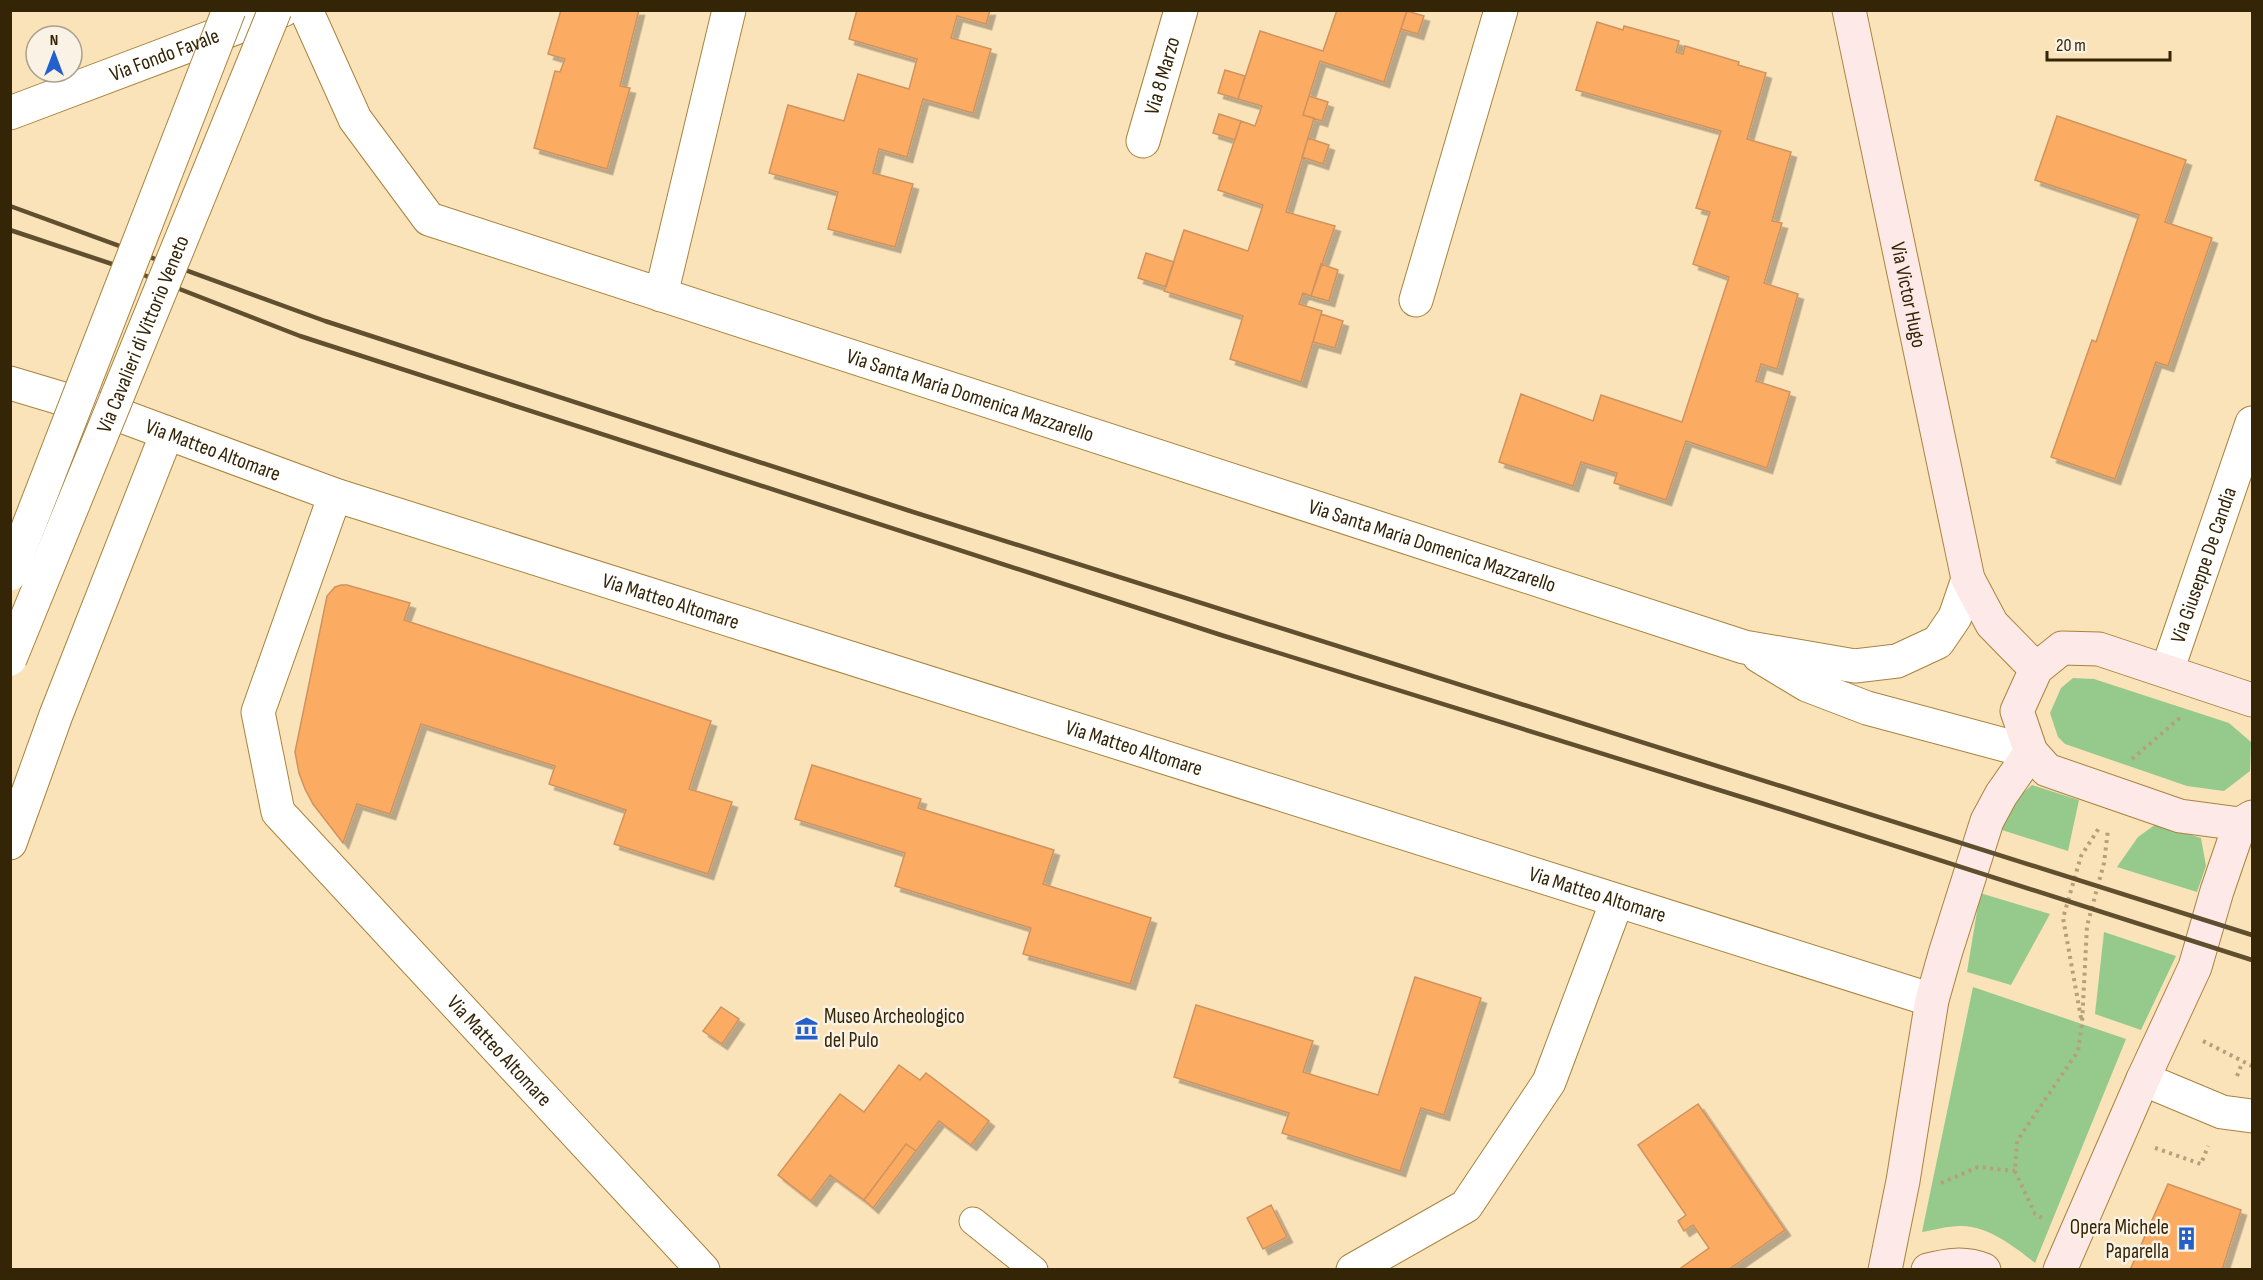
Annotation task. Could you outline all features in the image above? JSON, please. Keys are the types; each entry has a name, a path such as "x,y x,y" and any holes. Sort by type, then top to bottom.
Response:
{"main road":[{"name":"Via Victor Hugo","path":"1849,10 1968,579"},
{"path":"1968,579 1992,624 2036,669"},
{"path":"2060,1269 2195,967 2217,891 2248,824 2180,816 2047,770 2031,752 2017,711 2036,669 2062,648 2099,649 2253,700"},
{"path":"1885,1269 1903,1181 1932,1000 1987,821 2001,795 2031,752"},
{"path":"1928,1269 1951,1264 1984,1269"}],"street":[{"name":"Via Cavalieri di Vittorio Veneto","path":"10,574 229,10"},
{"name":"Via Cavalieri di Vittorio Veneto","path":"10,659 275,10"},
{"name":"Via Fondo Favale","path":"10,112 283,10"},
{"name":"Via Santa Maria Domenica Mazzarello","path":"306,10 355,119 429,219 1744,647 1855,666 1896,661 1938,642 1955,617 1968,579"},
{"path":"661,295 729,10"},
{"name":"Via 8 Marzo","path":"1143,141 1181,10"},
{"path":"1416,300 1501,10"},
{"name":"Via Matteo Altomare","path":"10,383 127,418 335,495 1932,1000"},
{"name":"Via Giuseppe De Candia","path":"2167,671 2253,423"},
{"path":"10,843 56,715 167,433"},
{"name":"Via Matteo Altomare","path":"335,495 258,712 278,812 703,1269"},
{"name":"Via Santa Maria Domenica Mazzarello","path":"1744,647 1807,685 1867,708 2031,752"},
{"path":"1353,1269 1466,1206 1549,1082 1617,901"},
{"path":"2143,1079 2222,1112 2253,1116"},
{"path":"973,1221 1034,1269"}],"path":[{"path":"2125,765 2189,711"},
{"path":"2044,1219 2035,1214 2015,1171 2017,1141 2078,1051 2082,1024 2086,926 2104,863 2107,820 2081,855 2063,918 2082,1024"},
{"path":"2242,1063 2253,1066"},
{"path":"1932,1187 1978,1167 2015,1171"}],"green space":[{"path":"2073,678 2094,679 2229,723 2251,742 2250,771 2224,791 2187,786 2065,744 2058,737 2050,713 2061,688"},
{"path":"2032,785 2079,800 2068,851 2002,830 2012,803"},
{"path":"2156,824 2201,838 2206,866 2197,892 2117,867 2138,837"},
{"path":"1980,893 2050,914 2011,985 1967,972"},
{"path":"2104,932 2176,956 2141,1030 2095,1014"},
{"path":"1973,987 2126,1039 2035,1263 2000,1238 1980,1229 1955,1226 1922,1232"}],"building":[{"path":"561,10 639,10 620,86 630,88 607,169 534,148 555,71 560,72 565,59 548,54"},
{"path":"857,10 990,10 986,24 957,16 951,38 991,49 973,113 923,99 907,157 879,149 873,173 913,184 895,247 828,229 838,192 769,173 788,105 844,121 858,74 909,89 917,59 849,39"},
{"path":"1337,10 1407,10 1384,82 1320,61 1303,115 1314,118 1286,212 1335,226 1311,296 1303,293 1299,304 1322,311 1301,382 1230,359 1243,316 1164,291 1184,230 1248,251 1263,205 1218,190 1241,121 1255,126 1262,106 1238,99 1260,31 1323,51"},
{"path":"1407,11 1424,16 1418,34 1401,29"},
{"path":"1597,22 1623,30 1624,26 1679,41 1676,52 1683,54 1685,46 1739,62 1738,65 1766,73 1747,139 1791,152 1772,221 1782,223 1764,283 1798,294 1777,369 1761,364 1756,381 1790,392 1767,468 1686,441 1666,500 1614,483 1617,473 1581,462 1573,486 1499,462 1521,394 1593,421 1601,395 1682,422 1729,277 1693,264 1710,212 1696,208 1721,131 1576,90"},
{"path":"1225,70 1245,76 1238,99 1218,93"},
{"path":"1309,96 1328,102 1322,121 1303,115"},
{"path":"1219,114 1241,121 1235,140 1213,133"},
{"path":"2057,116 2186,160 2165,222 2212,238 2168,366 2156,362 2115,479 2051,457 2092,340 2096,342 2139,215 2035,180"},
{"path":"1308,138 1329,145 1323,164 1302,157"},
{"path":"1146,253 1174,262 1166,287 1138,278"},
{"path":"1321,264 1338,270 1329,301 1311,296"},
{"path":"1321,314 1343,321 1335,348 1313,342"},
{"path":"341,585 410,603 404,620 711,721 689,789 732,802 708,874 614,844 626,810 549,784 555,766 421,724 390,814 357,804 343,843 313,804 305,789 295,752 327,596 335,587"},
{"path":"812,765 921,799 918,808 1054,850 1043,884 1151,918 1130,984 1023,954 1031,928 895,886 905,853 795,819"},
{"path":"1415,977 1481,998 1444,1115 1421,1108 1400,1171 1282,1133 1289,1113 1174,1077 1196,1005 1313,1041 1303,1072 1378,1095"},
{"path":"721,1007 739,1019 722,1044 703,1031"},
{"path":"899,1065 920,1080 926,1073 989,1121 971,1145 939,1121 916,1151 906,1144 864,1200 830,1175 811,1201 778,1175 840,1094 864,1112"},
{"path":"1698,1104 1785,1230 1728,1270 1678,1270 1709,1248 1693,1225 1684,1231 1678,1221 1686,1215 1638,1145"},
{"path":"906,1144 916,1151 873,1208 864,1200"},
{"name":"Opera Michele Paparella","path":"2168,1184 2241,1210 2222,1270 2130,1270"},
{"path":"1271,1205 1287,1237 1263,1249 1247,1218"}],"railway":[{"path":"10,206 325,321 907,510 2252,935"},
{"path":"10,230 136,272 300,336 1221,635 1764,804 2252,960"}],"place":[{"name":"Museo Archeologico del Pulo","path":"806,1028"},
{"name":"Opera Michele Paparella","path":"2187,1239"}]}
